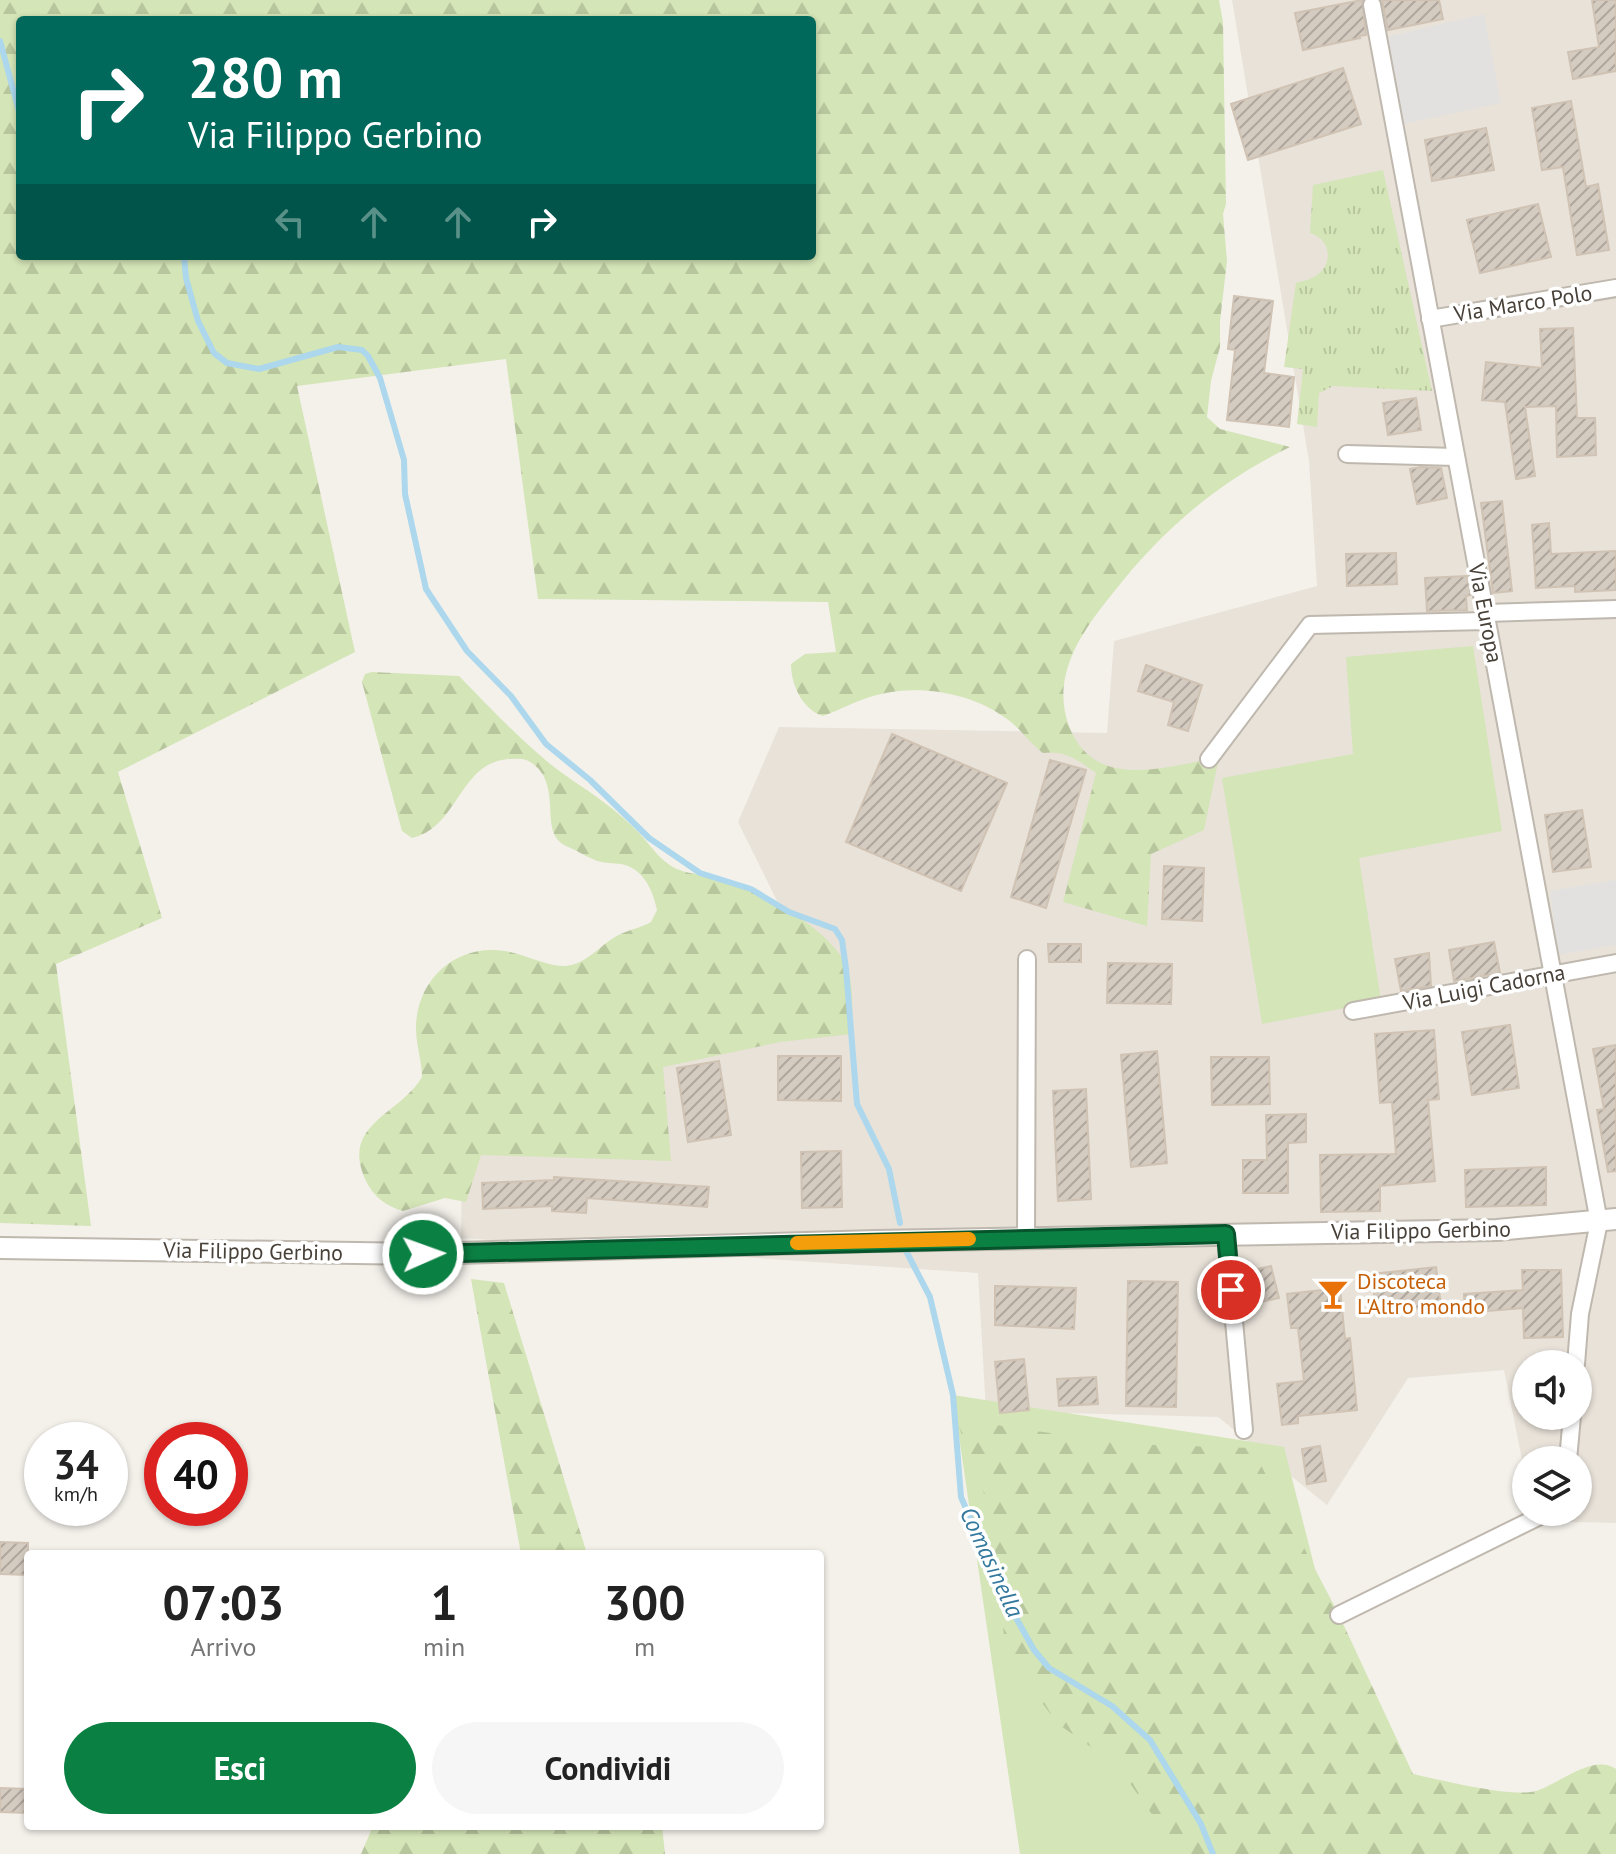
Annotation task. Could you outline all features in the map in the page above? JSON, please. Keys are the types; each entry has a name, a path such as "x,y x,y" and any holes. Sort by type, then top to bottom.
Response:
{"street":[{"name":"Via Europa","path":"1372,5 1553,974 1608,1221"},
{"name":"Via Marco Polo","path":"1430,319 1616,288"},
{"path":"1347,454 1456,457"},
{"path":"1209,759 1310,625 1616,609"},
{"path":"1026,1238 1027,959"},
{"name":"Via Luigi Cadorna","path":"1353,1011 1616,963"},
{"path":"1577,1350 1580,1314 1608,1221"},
{"name":"Via Filippo Gerbino","path":"0,1248 423,1254 1026,1238 1497,1230 1608,1221"},
{"path":"1226,1234 1244,1430"},
{"path":"1339,1615 1520,1526"}],"shaded area":[{"path":"1232,0 1616,0 1616,1523 1592,1522 1592,1446 1519,1446 1516,1430 1592,1430 1592,1350 1512,1350 1512,1410 1504,1370 1408,1378 1327,1505 1218,1417 986,1411 978,1273 461,1238 462,1144 644,1044 824,996 738,822 779,727 1107,733 1114,641 1317,586 1309,461"},
{"path":"1484,14 1501,103 1403,124 1387,37"},
{"path":"1616,880 1616,945 1558,955 1550,891"}],"green space":[{"path":"0,0 1219,0 1223,22 1226,204 1223,214 1227,261 1220,347 1211,381 1207,417 1220,429 1290,447 1215,492 1151,549 1091,622 1067,671 1064,707 1069,726 1080,747 1096,760 1113,767 1134,770 1177,766 1219,757 1204,830 1151,854 1147,926 1063,902 1096,773 1083,764 1065,755 1043,753 1007,719 992,709 957,695 900,691 864,699 823,716 804,702 793,680 791,664 805,654 836,652 828,602 538,599 506,359 297,386 355,652 118,772 162,918 56,964 91,1226 0,1223"},
{"path":"1383,170 1432,391 1333,386 1319,393 1317,427 1297,424 1303,369 1284,367 1296,283 1320,272 1328,253 1323,241 1310,233 1313,185"},
{"path":"1473,646 1502,831 1359,858 1381,1001 1262,1024 1222,778 1353,754 1346,657"},
{"path":"365,674 459,676 531,747 618,814 667,863 688,872 740,884 774,901 808,924 835,949 848,969 852,1034 780,1042 663,1067 671,1161 481,1155 466,1202 445,1198 403,1211 381,1200 366,1181 360,1162 360,1146 366,1133 422,1077 416,1034 418,1011 431,980 442,968 470,953 487,950 505,951 558,966 573,965 615,937 651,922 657,910 650,888 635,870 621,864 597,861 559,841 552,825 546,782 541,772 526,760 508,759 492,763 468,783 440,822 427,832 412,838 402,831 362,682"},
{"path":"471,1279 504,1283 586,1550 520,1550"},
{"path":"953,1395 1284,1447 1376,1809 1616,1854 1020,1854"},
{"path":"956,1419 1124,1444 1252,1448 1339,1615 1413,1774 1525,1793 1536,1791 1587,1767 1607,1765 1616,1769 1616,1854 1180,1854 1117,1765 1058,1724 1007,1656 985,1496"},
{"path":"371,1830 662,1830 665,1854 361,1854"}],"building":[{"path":"1362,0 1366,35 1303,50 1295,13"},
{"path":"1382,0 1439,0 1443,19 1388,30"},
{"path":"1592,0 1616,0 1616,71 1573,79 1568,52 1599,47"},
{"path":"1343,68 1361,124 1248,160 1231,104"},
{"path":"1571,101 1586,187 1598,184 1609,250 1577,255 1563,167 1542,170 1532,108"},
{"path":"1486,128 1494,170 1432,181 1425,140"},
{"path":"1538,204 1551,257 1480,273 1467,220"},
{"path":"1234,296 1273,301 1264,373 1294,377 1289,427 1227,420 1235,350 1228,349"},
{"path":"1573,328 1577,418 1595,418 1596,455 1557,457 1556,406 1525,407 1535,476 1516,479 1505,402 1482,400 1486,362 1542,368 1540,329"},
{"path":"1416,398 1421,430 1388,435 1383,403"},
{"path":"1441,468 1447,498 1417,504 1410,469"},
{"path":"1502,501 1512,591 1493,593 1481,503"},
{"path":"1549,523 1551,554 1616,551 1616,590 1575,592 1575,586 1536,588 1532,525"},
{"path":"1396,553 1397,584 1347,586 1346,554"},
{"path":"1467,576 1471,595 1466,596 1467,610 1427,611 1425,578"},
{"path":"1146,665 1202,685 1188,731 1168,725 1174,702 1138,691"},
{"path":"892,734 1007,783 961,891 846,842"},
{"path":"1050,760 1086,770 1046,908 1011,897"},
{"path":"1582,810 1591,867 1553,872 1545,815"},
{"path":"1164,866 1204,868 1202,921 1162,919"},
{"path":"1494,942 1500,973 1454,981 1449,950"},
{"path":"1048,944 1081,944 1081,962 1049,962"},
{"path":"1429,953 1431,986 1401,991 1395,959"},
{"path":"1108,963 1172,964 1171,1004 1107,1003"},
{"path":"1510,1025 1519,1088 1472,1095 1462,1032"},
{"path":"1434,1030 1439,1099 1428,1100 1435,1181 1380,1186 1380,1211 1321,1212 1320,1155 1396,1154 1392,1102 1380,1103 1375,1034"},
{"path":"1616,1045 1616,1171 1608,1172 1597,1110 1604,1109 1593,1049"},
{"path":"1157,1051 1167,1163 1131,1167 1121,1055"},
{"path":"778,1056 841,1056 841,1101 778,1100"},
{"path":"1211,1057 1269,1057 1270,1104 1212,1105"},
{"path":"719,1061 731,1135 688,1142 677,1068"},
{"path":"1086,1089 1091,1199 1058,1201 1053,1091"},
{"path":"1306,1114 1306,1142 1288,1143 1288,1193 1243,1193 1243,1160 1267,1160 1266,1115"},
{"path":"841,1151 842,1207 802,1208 801,1152"},
{"path":"1546,1167 1546,1205 1466,1207 1465,1170"},
{"path":"554,1177 709,1187 707,1207 587,1198 586,1213 552,1211 552,1206 483,1209 482,1183 554,1180"},
{"path":"1271,1266 1279,1298 1261,1302 1253,1270"},
{"path":"1436,1267 1441,1306 1376,1313 1372,1274"},
{"path":"1522,1270 1561,1270 1563,1337 1524,1338 1523,1308 1465,1313 1464,1294 1523,1290"},
{"path":"1128,1281 1178,1282 1176,1407 1126,1406"},
{"path":"995,1286 1076,1288 1074,1329 995,1325"},
{"path":"1340,1288 1345,1339 1350,1338 1357,1410 1298,1416 1298,1423 1282,1425 1277,1384 1304,1381 1298,1328 1291,1328 1287,1294"},
{"path":"1024,1359 1029,1410 1000,1413 995,1362"},
{"path":"1096,1377 1098,1404 1059,1406 1057,1379"},
{"path":"1320,1446 1326,1481 1307,1484 1302,1449"},
{"path":"0,1542 28,1543 28,1550 24,1550 24,1575 0,1574"},
{"path":"0,1788 24,1789 24,1813 0,1812"}],"waterway":[{"path":"0,41 16,100"},
{"path":"184,260 198,321 214,353 227,363 259,369 338,347 362,350 368,356 380,378 404,460 405,494 426,589 467,651 511,696 546,744 590,780 649,838 700,873 751,889 789,912 835,929 842,940 846,969 857,1104 889,1169 900,1223"},
{"name":"Comasinella","path":"905,1249 930,1297 953,1395 961,1497 1005,1598 1034,1650 1049,1668 1112,1706 1150,1740 1201,1824 1213,1854"}],"slow traffic":[{"path":"797,1243 969,1239"}],"place":[{"name":"Discoteca L'Altro mondo","path":"1333,1294"}],"route":[{"path":"423,1254 1226,1234 1231,1290"}]}
